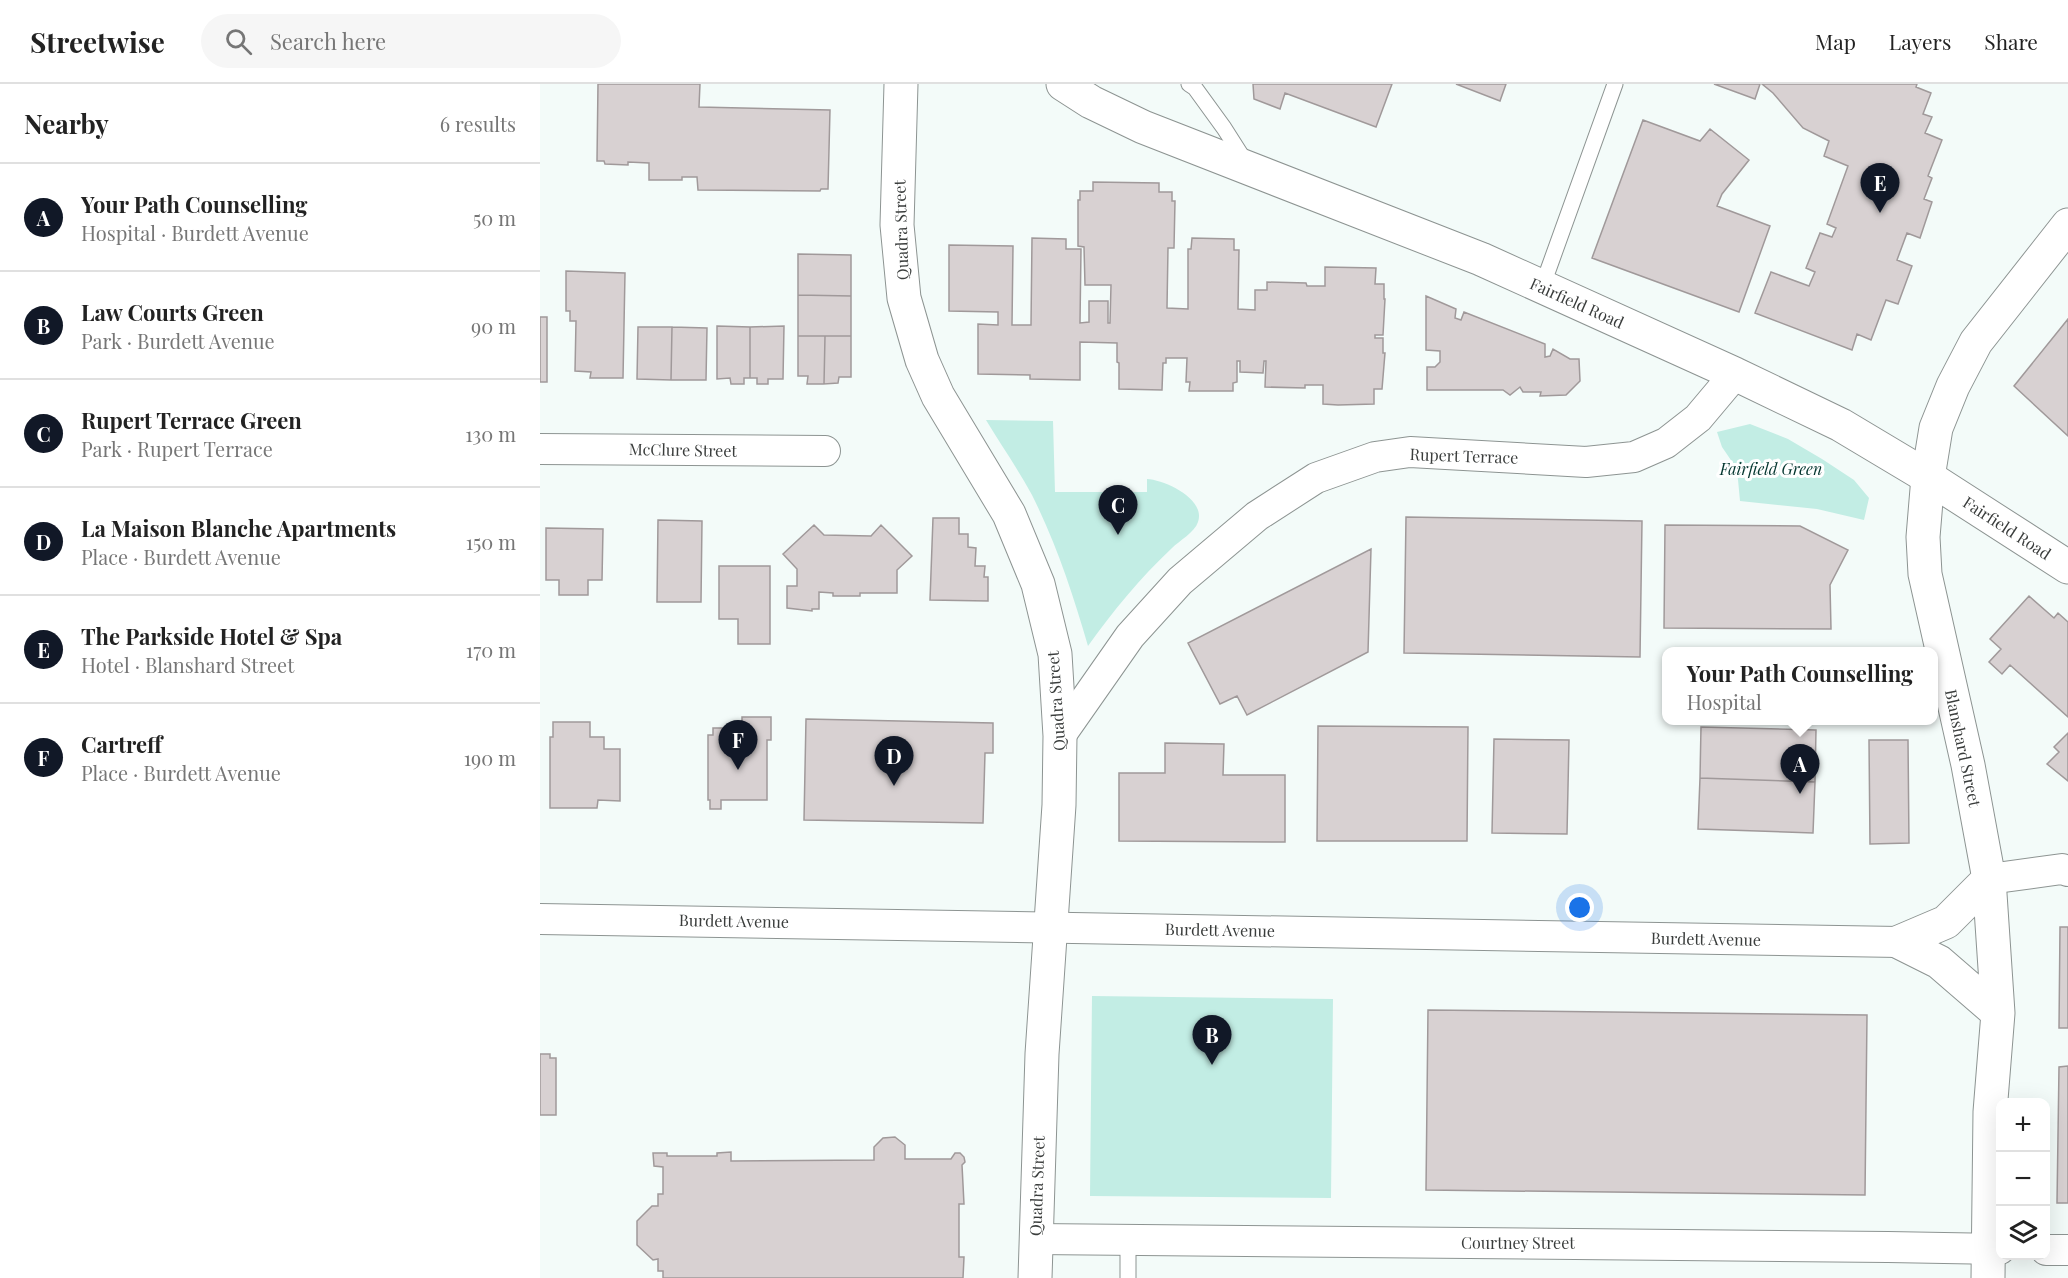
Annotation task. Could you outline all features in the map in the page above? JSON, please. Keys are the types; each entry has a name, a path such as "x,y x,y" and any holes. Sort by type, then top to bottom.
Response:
{"main road":[{"name":"Fairfield Road","path":"1063,84 1090,102 1143,127 1481,259 1736,374 1841,425 1928,477 2068,567"},
{"name":"Quadra Street","path":"902,85 897,225 904,298 922,360 938,396 1009,514 1038,584 1055,654 1060,736 1059,806 1042,1054 1035,1278"},
{"name":"Blanshard Street","path":"1992,1259 1990,1112 1998,1013 1989,879 1968,765 1925,574 1923,537 1928,477 1936,428 1953,386 1976,342 2068,225"},
{"path":"1899,942 1946,922 1989,879"},
{"path":"1899,942 1939,962 1998,1013"}],"street":[{"name":"Rupert Terrace","path":"1060,736 1130,636 1180,581 1257,516 1316,478 1375,457 1410,452 1586,462 1634,457 1666,443 1698,418 1736,374"},
{"name":"McClure Street","path":"540,449 825,451"},
{"path":"1989,879 2062,869 2068,871"},
{"name":"Burdett Avenue","path":"540,919 1899,942"},
{"name":"Courtney Street","path":"1035,1239 1856,1246 1992,1259"},
{"path":"2050,1250 2068,1250"}],"lane":[{"path":"1189,84 1195,88 1224,128 1249,168"},
{"path":"1542,287 1616,84"},
{"path":"1128,1241 1128,1278"}],"green space":[{"path":"986,420 1053,421 1055,492 1147,492 1147,479 1173,487 1182,492 1196,506 1199,514 1194,529 1160,559 1138,583 1088,646 1063,569 1041,513 1027,485"},
{"name":"Fairfield Green","path":"1750,424 1788,439 1854,480 1869,498 1864,520 1817,509 1740,501 1737,469 1722,447 1717,432"},
{"path":"1092,996 1333,999 1331,1198 1090,1196"}],"building":[{"path":"598,84 700,84 699,107 830,110 828,189 820,191 698,190 697,177 682,177 682,180 649,180 649,163 628,162 628,165 605,164 604,161 597,161"},
{"path":"1253,84 1392,84 1376,127 1285,93 1280,109 1254,99"},
{"path":"1456,84 1506,84 1500,101"},
{"path":"1714,84 1760,84 1755,99"},
{"path":"1762,84 1917,84 1916,87 1931,93 1923,114 1932,117 1925,133 1942,140 1928,176 1932,178 1924,199 1932,202 1920,238 1907,233 1897,260 1912,266 1898,304 1886,300 1871,340 1857,334 1852,350 1755,313 1771,272 1809,286 1815,272 1806,268 1820,233 1832,237 1836,228 1827,224 1848,166 1824,156 1829,141 1803,128 1773,93"},
{"path":"1643,120 1700,141 1710,129 1749,160 1722,194 1717,206 1770,226 1739,312 1592,258"},
{"path":"1093,182 1159,183 1159,192 1172,192 1172,201 1175,201 1174,248 1168,248 1167,308 1188,309 1188,249 1191,249 1192,238 1234,239 1234,250 1239,250 1238,309 1255,310 1255,290 1267,290 1267,282 1325,286 1325,267 1376,268 1375,284 1384,284 1385,299 1383,335 1375,335 1375,338 1383,338 1383,353 1385,353 1382,389 1374,389 1374,404 1323,404 1323,385 1305,385 1305,388 1265,387 1266,361 1264,361 1263,373 1240,372 1240,361 1237,361 1237,382 1233,383 1233,391 1189,391 1190,382 1186,382 1187,358 1166,358 1166,363 1163,363 1162,390 1119,389 1117,343 1080,342 1080,380 1030,379 1030,375 978,374 978,324 998,325 998,312 949,311 949,245 1013,246 1012,325 1031,325 1032,238 1066,239 1066,249 1081,249 1080,323 1089,322 1089,301 1108,301 1108,323 1110,323 1111,285 1085,285 1084,247 1078,246 1080,191 1093,191"},
{"path":"798,254 851,255 851,296 798,295"},
{"path":"566,271 625,273 623,378 590,378 591,372 575,371 576,321 570,321 570,311 566,311"},
{"path":"798,295 851,296 851,336 798,336"},
{"path":"1426,296 1456,309 1455,318 1461,320 1464,312 1545,344 1545,357 1550,356 1553,349 1570,359 1579,359 1580,381 1566,395 1540,396 1541,392 1523,392 1520,387 1510,395 1503,390 1427,390 1427,367 1435,367 1440,362 1440,351 1426,350"},
{"path":"540,317 547,317 547,382 540,382"},
{"path":"2068,319 2068,436 2014,386"},
{"path":"717,326 750,327 750,378 744,378 744,384 731,384 730,378 717,379"},
{"path":"784,326 783,379 768,379 768,384 757,384 757,378 750,378 750,327"},
{"path":"638,327 672,327 671,380 637,379"},
{"path":"672,327 707,328 706,380 671,380"},
{"path":"798,336 825,336 824,384 807,384 808,376 798,376"},
{"path":"825,336 851,336 851,377 839,377 838,383 824,384"},
{"path":"1406,517 1642,521 1640,657 1404,653"},
{"path":"933,518 959,518 959,534 968,534 968,547 976,548 975,566 985,566 984,577 988,577 988,601 930,600"},
{"path":"658,520 702,521 701,602 657,602"},
{"path":"814,525 824,535 871,536 881,525 912,556 897,570 897,593 833,596 833,593 819,592 819,609 812,609 812,611 787,608 787,586 797,586 797,569 783,554"},
{"path":"1665,525 1800,526 1848,550 1830,585 1831,629 1664,628"},
{"path":"546,528 603,529 602,580 588,580 588,595 559,595 559,580 546,580"},
{"path":"1371,549 1368,652 1247,715 1237,696 1220,704 1188,643"},
{"path":"719,566 770,566 770,644 738,644 738,619 719,619"},
{"path":"2029,596 2054,618 2058,613 2068,622 2068,717 2010,665 2002,674 1989,662 2001,649 1990,639"},
{"path":"742,717 771,717 771,740 767,740 767,800 721,800 721,809 710,809 708,735 713,735 713,728 732,728 732,735 742,735"},
{"path":"806,719 993,723 993,753 985,753 983,823 804,820"},
{"path":"553,722 590,722 590,737 604,737 604,749 620,749 620,801 598,800 597,808 550,808 550,737 553,737"},
{"path":"1318,726 1468,727 1467,841 1317,841"},
{"path":"1701,727 1816,730 1815,782 1700,778"},
{"path":"2068,733 2068,781 2047,764 2059,752 2054,747"},
{"path":"1494,739 1569,740 1567,834 1492,833"},
{"path":"1869,740 1908,740 1909,843 1870,844"},
{"path":"1165,743 1224,744 1223,775 1285,775 1285,842 1119,841 1119,773 1165,773"},
{"path":"1700,778 1815,782 1813,833 1698,829"},
{"path":"2060,927 2068,927 2068,1028 2059,1028"},
{"path":"1428,1010 1867,1015 1865,1195 1426,1190"},
{"path":"540,1054 550,1054 550,1058 556,1058 556,1115 540,1115"},
{"path":"2068,1066 2068,1203 2057,1203 2059,1067"},
{"path":"2068,1066 2068,1203 2057,1203 2059,1067"},
{"path":"895,1137 905,1145 905,1159 951,1159 955,1153 960,1153 964,1157 965,1162 962,1165 964,1204 959,1204 959,1257 964,1257 963,1278 663,1278 663,1271 658,1271 658,1259 653,1260 637,1245 637,1221 652,1206 658,1206 658,1194 663,1194 663,1167 654,1166 653,1153 667,1153 667,1156 717,1156 717,1153 731,1152 731,1161 874,1160 874,1147 883,1138"}],"place":[{"name":"The Parkside Hotel & Spa","path":"1880,213"},
{"name":"Rupert Terrace Green","path":"1118,535"},
{"name":"Cartreff","path":"738,770"},
{"name":"La Maison Blanche Apartments","path":"894,786"},
{"name":"Your Path Counselling","path":"1800,794"},
{"name":"Law Courts Green","path":"1212,1065"}]}
